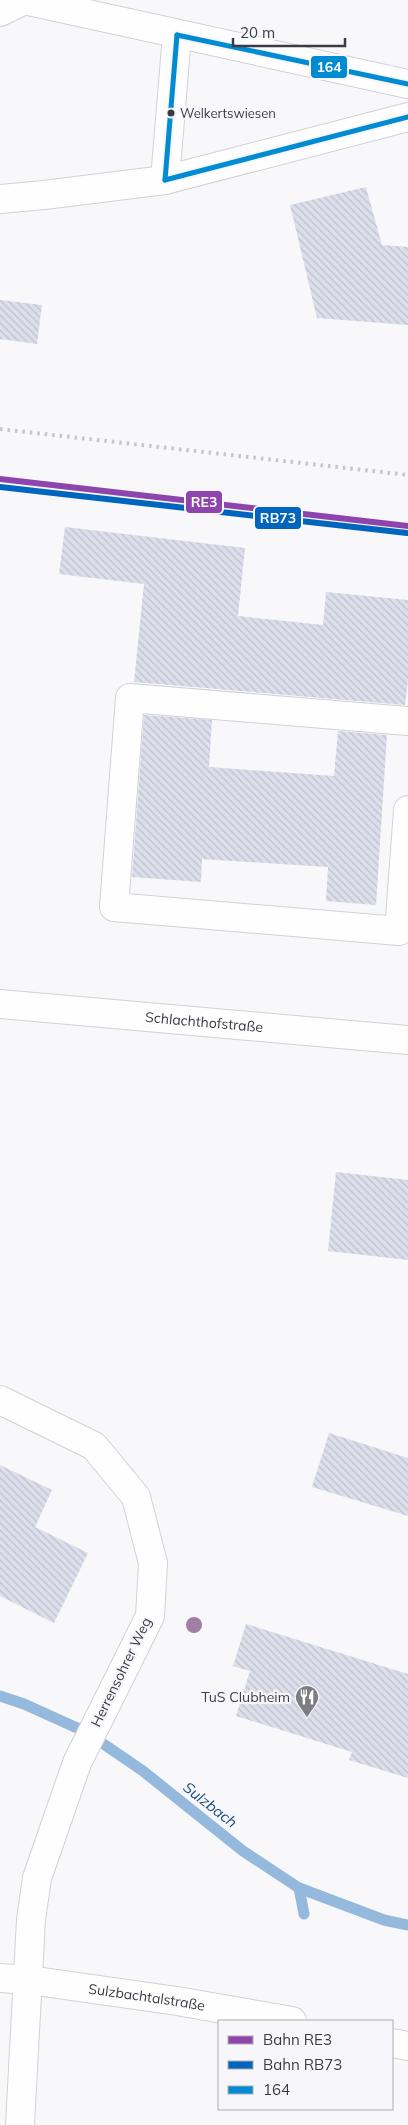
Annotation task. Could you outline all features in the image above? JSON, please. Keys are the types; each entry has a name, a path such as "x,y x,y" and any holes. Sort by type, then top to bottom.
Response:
{"street":[{"path":"0,12 24,0 408,84"},
{"path":"165,180 177,35"},
{"path":"0,199 165,180 408,118"},
{"path":"408,721 130,698 114,907 399,931 404,914 408,810"},
{"name":"Schlachthofstraße","path":"0,1004 408,1040"},
{"name":"Herrensohrer Weg","path":"0,1400 94,1446 136,1497 153,1563 150,1616 77,1762 37,1878 31,1920 20,2125"},
{"name":"Sulzbachtalstraße","path":"0,1978 28,1980 177,2001 286,2020"},
{"path":"393,2043 408,2046"}],"building":[{"path":"366,187 382,245 408,247 408,325 317,318 290,205"},
{"path":"0,300 42,305 37,344 0,339"},
{"path":"65,527 245,548 238,616 323,625 326,592 408,600 408,680 405,705 134,682 144,584 59,574"},
{"path":"144,715 212,720 209,767 334,776 338,731 387,735 376,905 326,901 328,867 202,859 201,882 132,877"},
{"path":"336,1172 408,1180 408,1260 328,1251"},
{"path":"329,1433 408,1458 408,1516 312,1487"},
{"path":"0,1465 52,1490 35,1527 88,1553 54,1623 0,1596"},
{"path":"246,1624 408,1674 408,1778 349,1760 352,1752 236,1716 250,1671 233,1666"}],"waterway":[{"name":"Sulzbach","path":"0,1696 24,1704 86,1732 143,1771 243,1851 299,1888 384,1920 408,1925"},
{"path":"299,1888 304,1914"}],"railway":[{"path":"0,429 408,475"}],"rail line":[{"name":"RE3","path":"0,479 408,526"},
{"name":"RB73","path":"0,487 407,533"}],"transit line":[{"name":"164","path":"177,35 408,84"},
{"name":"164","path":"165,180 177,35"},
{"name":"164","path":"165,180 408,117"}],"place":[{"name":"Welkertswiesen","path":"171,113"},
{"name":"TuS Clubheim","path":"307,1718"}]}
